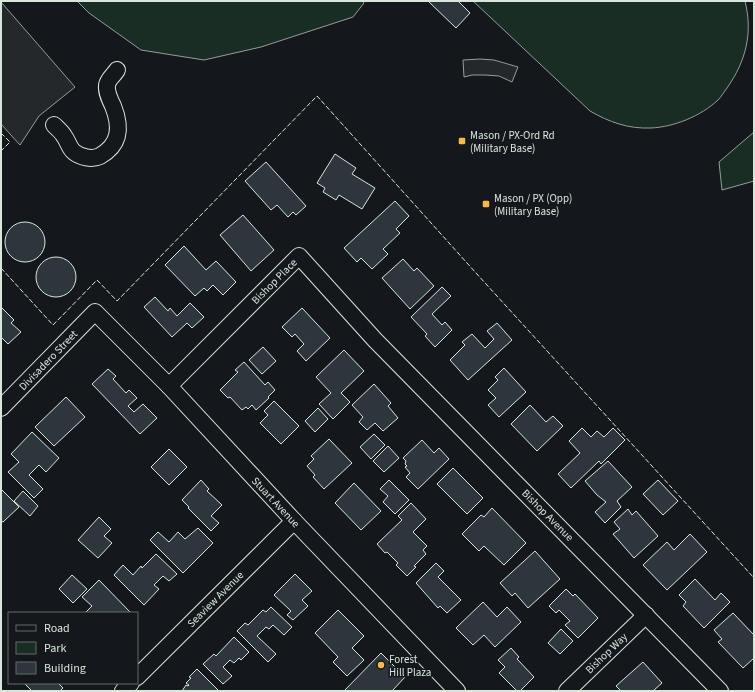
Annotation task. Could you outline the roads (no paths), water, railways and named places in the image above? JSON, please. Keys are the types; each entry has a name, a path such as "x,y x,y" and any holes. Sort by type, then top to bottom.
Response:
{"street":[{"path":"54,125 64,136 74,152 85,158 97,157 108,151 115,142 118,132 118,119 108,95 107,85 109,79 117,70"},
{"name":"Bishop Place","path":"169,386 299,256 375,340"},
{"name":"Stuart Avenue","path":"95,312 169,386 294,521 457,691"},
{"name":"Divisadero Street","path":"1,408 95,312"},
{"name":"Bishop Avenue","path":"375,340 720,691"},
{"name":"Seaview Avenue","path":"138,676 294,521"},
{"name":"Bishop Way","path":"567,691 646,615"}],"place":[{"name":"Mason / PX-Ord Rd (Military Base)","path":"462,141"},
{"name":"Mason / PX (Opp) (Military Base)","path":"486,204"},
{"name":"Forest Hill Plaza","path":"381,665"}]}
